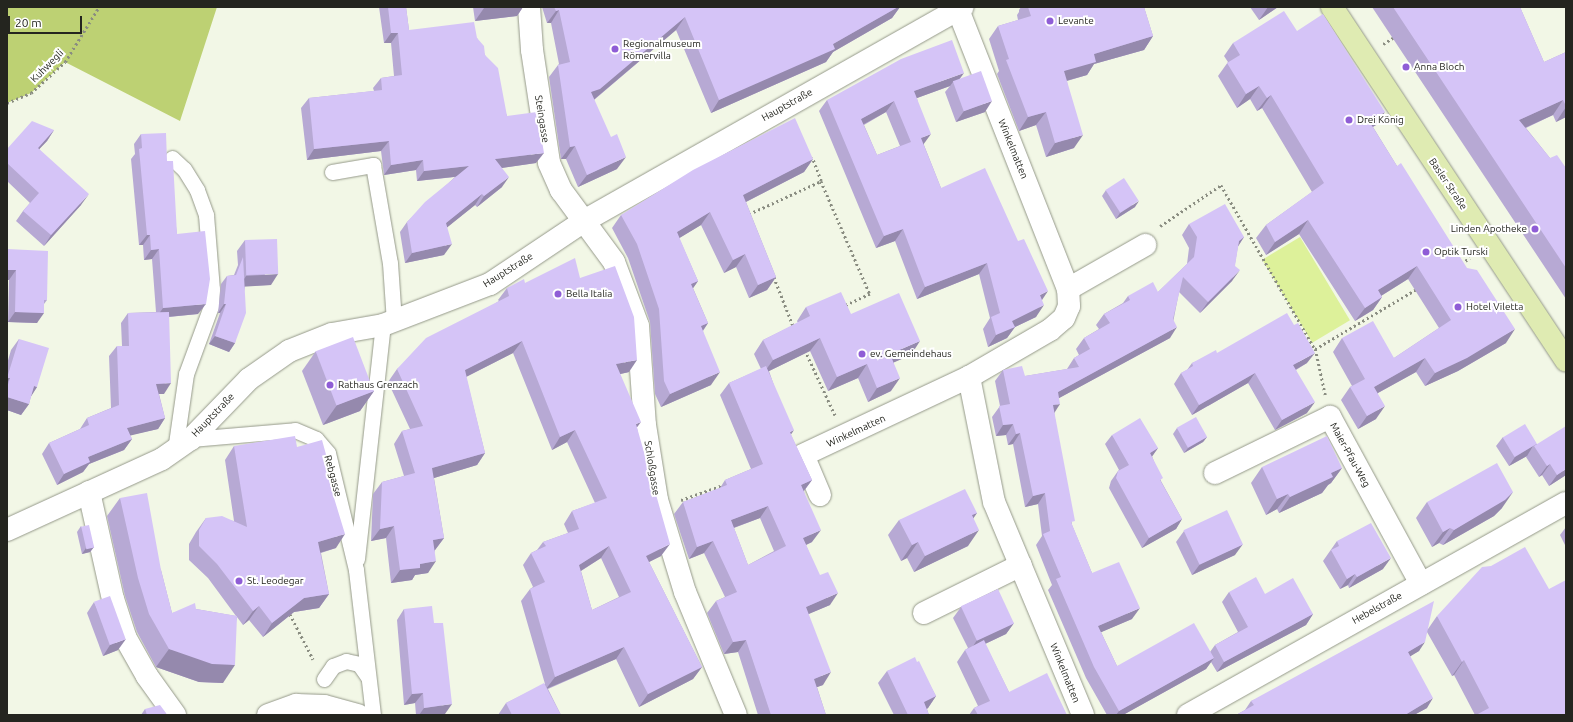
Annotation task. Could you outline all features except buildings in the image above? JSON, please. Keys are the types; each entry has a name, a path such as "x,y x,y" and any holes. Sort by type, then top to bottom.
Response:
{"main road":[{"name":"Basler Straße","path":"1332,7 1489,247 1562,346"}],"street":[{"name":"Steingasse","path":"529,7 532,50 549,162 561,190 584,221"},
{"name":"Hauptstraße","path":"7,530 148,466 183,444 233,394 270,362 288,351 332,334 389,323 490,284 584,221 959,8"},
{"name":"Winkelmatten","path":"820,495 803,455 969,377 1050,330 1059,322 1069,306 1068,289 959,8"},
{"name":"Schloßgasse","path":"584,221 614,262 638,326 645,425 657,500 685,592 736,715"},
{"path":"1068,289 1145,245"},
{"name":"Winkelmatten","path":"969,377 994,502 1082,715"},
{"name":"Maier-Pfau-Weg","path":"1216,472 1330,417 1421,584"},
{"path":"89,492 113,599 125,637 147,676 174,715"},
{"name":"Hebelstraße","path":"1188,715 1566,503"},
{"path":"924,613 1021,565"},
{"path":"268,715 296,705 324,706 358,715"}],"lane":[{"path":"172,158 184,169 197,190 206,215 212,289 211,306 186,374 183,444"},
{"name":"Rebgasse","path":"332,172 373,166 390,263 389,323 356,570"},
{"name":"Rebgasse","path":"183,444 295,430 316,439 328,453 356,570 373,715"},
{"name":"Rebgasse","path":"324,679 333,666 346,660 359,664 368,675 369,682"}],"path":[{"name":"Kuhwegli","path":"7,103 31,93 65,62 99,7"},
{"path":"1362,55 1396,36"},
{"path":"810,153 870,294 840,307 842,312"},
{"path":"752,221 749,214 821,181"},
{"path":"1145,245 1156,229 1222,185 1315,349 1330,417"},
{"path":"1456,266 1489,247"},
{"path":"772,272 795,330"},
{"path":"1315,349 1422,286"},
{"path":"802,344 845,436"},
{"path":"657,500 681,500 725,484"},
{"path":"287,607 311,655"}],"green space":[{"path":"7,7 217,7 180,121 65,62 31,93 7,103"},
{"path":"1300,237 1350,320 1312,343 1262,260"}],"place":[{"name":"Levante","path":"1050,21"},
{"name":"Regionalmuseum Römervilla","path":"615,49"},
{"name":"Anna Bloch","path":"1406,67"},
{"name":"Drei König","path":"1349,120"},
{"name":"Linden Apotheke","path":"1535,229"},
{"name":"Optik Turski","path":"1426,252"},
{"name":"Bella Italia","path":"558,294"},
{"name":"Hotel Viletta","path":"1458,307"},
{"name":"ev. Gemeindehaus","path":"862,354"},
{"name":"Rathaus Grenzach","path":"330,385"},
{"name":"St. Leodegar","path":"239,581"}]}
